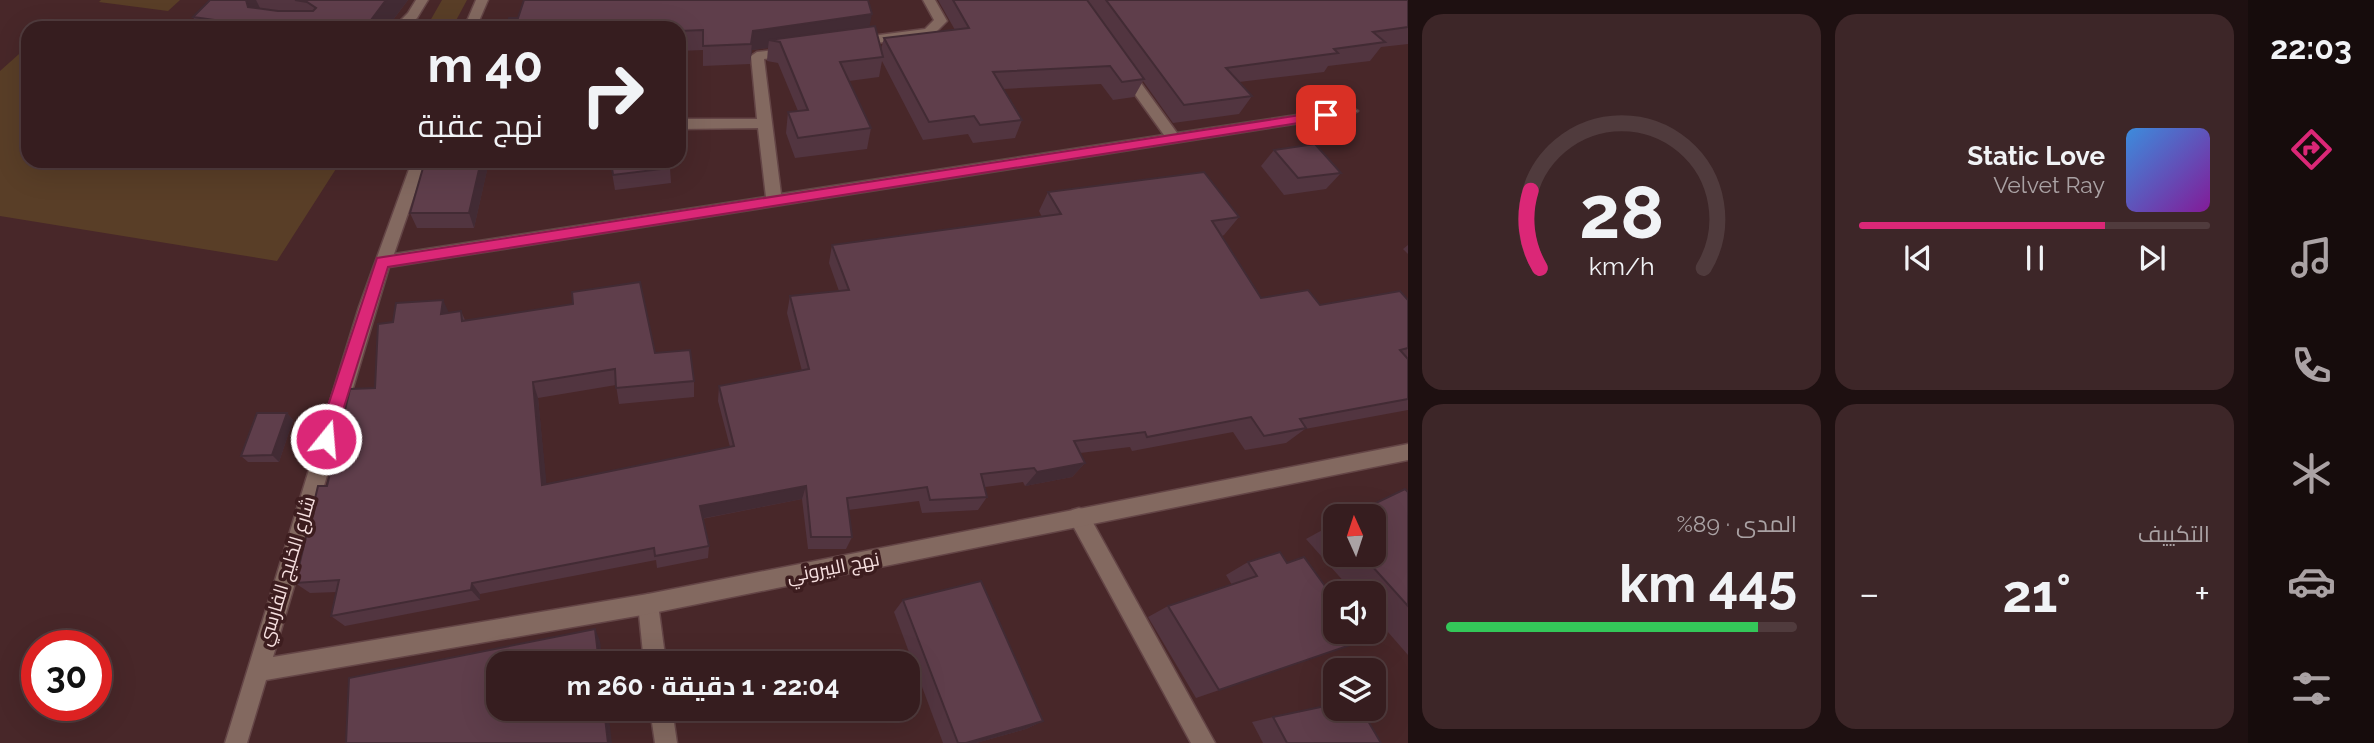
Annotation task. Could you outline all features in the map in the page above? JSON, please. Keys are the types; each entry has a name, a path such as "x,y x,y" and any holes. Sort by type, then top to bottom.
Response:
{"street":[{"path":"407,21 422,0"},
{"path":"473,21 482,0"},
{"path":"837,45 929,32 941,21 929,0"},
{"path":"774,201 757,56 810,49"},
{"path":"1121,64 1174,139"},
{"path":"382,262 1351,111"},
{"path":"686,124 765,123"},
{"name":"شارع الخليج الفارسي","path":"236,743 382,262 416,168"},
{"name":"نهج البيروني","path":"256,671 648,604 1408,452"},
{"path":"1079,517 1204,743"},
{"path":"648,604 654,651"},
{"path":"663,721 666,743"}],"shaded area":[{"path":"180,0 168,11 99,2"},
{"path":"442,0 467,0 456,21 430,21"},
{"path":"21,52 21,168 337,168 277,261 0,216 0,71"}],"building":[{"path":"210,0 246,0 248,7 278,11 313,11 316,8 307,2 295,0 386,0 370,21 222,21 193,17"},
{"path":"524,0 868,0 872,14 753,31 751,44 703,46 703,30 686,31 686,21 508,21 509,18 518,18"},
{"path":"953,0 1087,0 1144,79 1122,82 1110,66 993,72 1022,120 980,125 974,116 929,122 884,38 969,28"},
{"path":"1106,0 1408,0 1408,27 1373,32 1385,42 1334,49 1338,53 1226,68 1252,96 1184,105"},
{"path":"875,26 883,57 840,62 871,128 798,138 788,112 808,110 780,42 769,40"},
{"path":"1315,144 1341,173 1298,178 1274,150"},
{"path":"423,168 479,168 469,213 410,213"},
{"path":"612,168 670,168 613,175"},
{"path":"1204,172 1239,217 1212,221 1261,298 1308,290 1320,305 1400,291 1408,300 1408,348 1400,350 1408,359 1408,399 1300,419 1306,428 1264,436 1251,417 1147,437 1145,432 1074,441 1085,463 1037,472 1034,468 981,474 987,497 930,500 927,487 847,498 852,537 811,537 806,486 700,506 709,546 655,556 654,548 472,583 471,590 331,616 339,580 295,583 318,486 327,486 350,389 375,388 378,324 393,322 396,303 443,300 441,314 461,311 462,321 573,304 572,292 640,282 655,353 690,350 694,381 616,388 615,369 533,382 542,485 734,446 719,386 809,369 790,296 849,290 832,245 1061,214 1048,192"},
{"path":"257,413 287,413 272,455 241,456"},
{"path":"1405,489 1408,492 1408,606 1373,567 1386,567 1386,504 1374,504"},
{"path":"1280,552 1287,563 1304,557 1323,583 1323,644 1353,644 1219,690 1168,606 1257,576 1248,562"},
{"path":"981,581 1043,721 958,743 903,600"},
{"path":"595,629 598,651 486,651 486,721 605,721 608,743 346,743 349,678"},
{"path":"1323,707 1323,721 1368,721 1381,743 1287,743 1273,717"}],"route":[{"path":"326,439 382,262 1326,115"}]}
